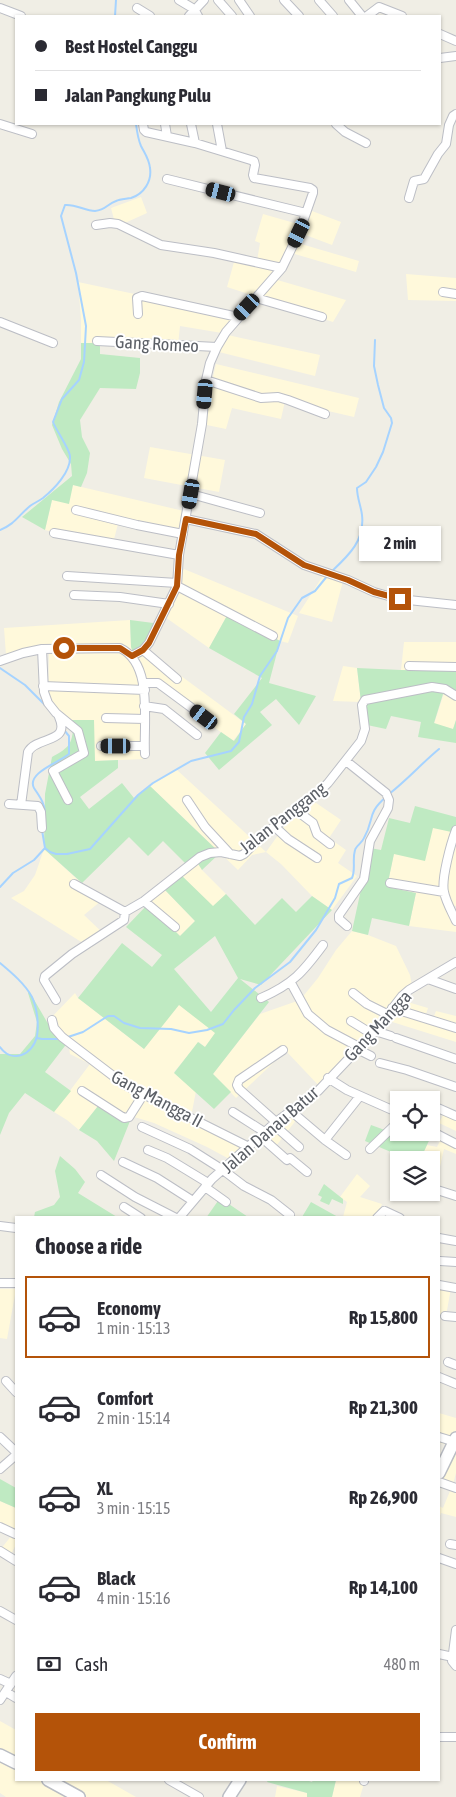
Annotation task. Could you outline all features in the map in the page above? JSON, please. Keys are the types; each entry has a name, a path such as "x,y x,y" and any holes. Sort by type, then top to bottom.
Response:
{"main road":[{"path":"440,1471 455,1444"},
{"path":"0,1755 15,1762"},
{"path":"50,1781 79,1797"},
{"path":"229,1797 239,1781"}],"street":[{"path":"179,0 194,14 204,0"},
{"path":"218,0 231,15"},
{"path":"239,0 249,15"},
{"path":"284,0 298,15"},
{"path":"319,0 332,15"},
{"path":"349,0 361,15"},
{"path":"368,15 376,8 381,7 400,15"},
{"path":"0,8 18,15"},
{"path":"137,8 148,15"},
{"path":"441,34 456,42 454,56 441,58"},
{"path":"409,198 414,181 424,178 446,144 450,125 453,116 456,114"},
{"path":"0,124 32,134"},
{"path":"132,656 143,650 149,643 177,584 179,555 202,424 206,380 217,347 238,317 282,268 299,233 313,190 254,178 254,161 195,143 145,132 143,125"},
{"path":"164,125 167,136"},
{"path":"191,125 195,143"},
{"path":"217,125 222,151"},
{"path":"337,125 345,132 366,143"},
{"path":"167,178 306,213"},
{"path":"96,225 118,224 161,245 214,253 282,268"},
{"path":"443,292 456,294"},
{"path":"138,314 136,300 142,296 238,317"},
{"path":"256,298 322,317"},
{"path":"0,322 53,343"},
{"name":"Gang Romeo","path":"97,341 217,347"},
{"path":"206,380 261,398 278,397 325,414"},
{"path":"191,494 260,513"},
{"path":"76,510 183,534"},
{"path":"186,519 256,534 304,565 348,580 374,592 400,599 456,605"},
{"path":"54,533 179,555"},
{"path":"67,576 177,584 273,636"},
{"path":"74,595 120,596 169,604"},
{"path":"0,661 42,649 120,648 132,656 144,687 145,750 101,746"},
{"path":"21,805 30,746 55,737 61,731 62,722 48,703 43,686 42,649"},
{"path":"143,650 177,679"},
{"path":"409,666 456,667"},
{"path":"43,686 144,687 158,683 204,717"},
{"name":"Jalan Panggang","path":"124,912 144,902 200,857 210,853 221,852 240,856 244,854 262,836 297,811 328,784 364,735 366,724 362,705 365,700 432,686 441,687 456,696"},
{"path":"144,706 164,709 198,735"},
{"path":"59,717 78,731 84,753 53,771 68,800"},
{"path":"106,718 144,719"},
{"path":"346,761 386,793 389,800 388,808 370,841 364,879 339,915 339,919 347,926"},
{"path":"187,800 206,827 230,854"},
{"path":"9,804 38,806 41,812 42,828"},
{"path":"297,811 313,823 317,834 330,844"},
{"path":"276,827 288,839 317,858"},
{"path":"456,830 446,871 444,892 456,921"},
{"path":"390,883 444,892"},
{"path":"56,1000 44,980 45,976 72,954 124,920 124,912 74,884"},
{"path":"144,902 175,927"},
{"path":"261,998 291,983 323,945"},
{"name":"Gang Mangga","path":"328,1078 373,1032 386,1014 409,990 456,962"},
{"path":"428,979 456,989"},
{"path":"291,983 308,1014 327,1030 371,1056"},
{"path":"354,993 367,1004 386,1014"},
{"path":"392,1008 456,1028"},
{"name":"Gang Mangga II","path":"52,1020 54,1028 62,1037 108,1073 143,1095 249,1148"},
{"path":"351,1022 373,1032 394,1037 456,1059"},
{"path":"283,1050 239,1080 237,1085 299,1147"},
{"path":"380,1063 456,1087"},
{"name":"Jalan Danau Batur","path":"179,1216 206,1185 275,1124 318,1091 328,1078 390,1109"},
{"path":"325,1140 370,1089"},
{"path":"82,1091 124,1118 129,1116 143,1095"},
{"path":"440,1109 456,1116"},
{"path":"233,1112 264,1135 287,1160 290,1158 308,1172"},
{"path":"292,1112 346,1155"},
{"path":"142,1127 190,1149 244,1186 271,1200 290,1215"},
{"path":"370,1149 390,1130"},
{"path":"440,1136 456,1144"},
{"path":"148,1150 167,1158 206,1185 226,1202"},
{"path":"123,1162 157,1178 193,1201"},
{"path":"101,1175 135,1198 173,1216"},
{"path":"440,1191 456,1196"},
{"path":"124,1207 138,1216"},
{"path":"379,1216 384,1211 395,1216"},
{"path":"0,1226 15,1228"},
{"path":"440,1238 456,1241"},
{"path":"440,1261 456,1262"},
{"path":"0,1283 15,1284"},
{"path":"440,1285 456,1288"},
{"path":"445,1316 456,1317"},
{"path":"448,1362 456,1365"},
{"path":"440,1377 456,1384"},
{"path":"6,1381 15,1391"},
{"path":"440,1437 455,1444"},
{"path":"0,1438 15,1452"},
{"path":"0,1469 15,1454"},
{"path":"440,1482 456,1488"},
{"path":"0,1527 15,1534"},
{"path":"0,1551 15,1560"},
{"path":"440,1558 456,1564"},
{"path":"0,1611 15,1619"},
{"path":"456,1630 453,1657 453,1663 456,1666"},
{"path":"440,1654 453,1657"},
{"path":"0,1678 11,1684"},
{"path":"15,1678 2,1696 15,1698"},
{"path":"440,1737 456,1737"},
{"path":"171,1781 199,1797"}],"shaded area":[{"path":"141,197 147,213 116,227 111,208"},
{"path":"304,208 341,222 332,245 295,231 291,241 359,261 356,272 288,252 274,279 346,300 333,322 227,287 236,255 257,261 260,243 255,241 263,214 298,224"},
{"path":"406,274 456,278 456,301 408,300"},
{"path":"78,282 234,315 223,334 320,355 315,376 219,352 222,333 180,326 178,345 81,343"},
{"path":"216,364 359,398 354,417 285,401 281,419 232,408 226,429 202,424"},
{"path":"150,447 225,460 219,492 144,478"},
{"path":"73,485 188,512 179,536 119,520 112,547 45,530 52,500"},
{"path":"184,569 298,616 288,643 280,641 229,612 209,648 165,617 173,604 174,586"},
{"path":"326,571 343,581 332,622 299,613"},
{"path":"130,620 131,647 146,650 246,724 233,741 140,673 145,759 95,761 64,720 48,707 49,653 6,655 4,628"},
{"path":"404,642 456,642 456,671 401,670"},
{"path":"343,666 357,668 361,702 333,701"},
{"path":"444,693 456,697 456,720 453,729 434,724"},
{"path":"177,770 266,852 252,855 238,870 150,786"},
{"path":"306,796 341,820 329,838 346,850 338,863 357,876 332,910 312,896 281,864 266,852"},
{"path":"433,827 456,833 456,906 448,905 456,920 456,932 409,926 416,893 387,887 394,853"},
{"path":"44,849 101,901 84,915 105,935 91,948 11,898 24,891 35,875"},
{"path":"197,862 202,870 226,894 213,907 179,873"},
{"path":"164,889 195,921 180,936 148,904"},
{"path":"352,931 396,946 410,975 413,991 404,1001 428,1008 425,1017 433,1019 436,1011 456,1016 456,1042 386,1020 322,1089 286,1051 236,1098 213,1074 260,1014 300,1000"},
{"path":"75,993 78,998 144,1049 179,1004 216,1033 205,1047 199,1042 174,1072 196,1091 191,1117 250,1146 233,1161 154,1123 98,1106 79,1130 54,1112 90,1064 70,1054 68,1042 47,1022"},
{"path":"445,1111 456,1116 456,1131 440,1123"},
{"path":"294,1116 297,1119 276,1146 261,1136 275,1125"},
{"path":"441,1139 456,1144 456,1154 444,1149 440,1167 440,1151 424,1151 427,1145 437,1147"},
{"path":"357,1174 370,1186 360,1197 382,1204 377,1216 343,1216 347,1202 340,1197"},
{"path":"440,1285 451,1288 446,1316 440,1316"},
{"path":"0,1289 15,1289 7,1339 0,1338"},
{"path":"440,1413 456,1418 456,1473 453,1484 447,1482 444,1489 440,1487 440,1473 448,1445 440,1443"},
{"path":"450,1491 456,1493 456,1517 441,1513 440,1516 440,1506 443,1508"},
{"path":"0,1501 15,1508 15,1546 9,1559 0,1550 12,1535 0,1527"},
{"path":"0,1721 15,1729 15,1756 0,1748"},
{"path":"0,1752 15,1760 15,1781 108,1781 136,1797 6,1797 0,1793"},
{"path":"336,1781 365,1781 360,1797 332,1797"},
{"path":"277,1786 307,1793 307,1797 275,1797"}],"green space":[{"path":"81,343 100,343 100,354 140,358 140,373 136,389 100,388 80,420 82,437 90,453 87,473 81,487 73,485 69,504 52,500 45,530 22,517 72,476 71,464 62,449 52,425 59,402 81,359"},
{"path":"229,612 280,641 269,683 316,696 299,725 276,699 260,712 272,725 219,770 205,753 221,732 234,741 246,724 234,714 262,678 209,648"},
{"path":"130,620 161,624 135,659 131,647"},
{"path":"357,668 456,671 456,697 443,694 434,723 453,729 456,720 456,743 418,737 421,722 391,716 386,729 367,725 361,702"},
{"path":"66,720 94,720 95,761 118,760 118,768 80,797 89,809 122,783 134,798 150,786 220,853 202,870 197,862 189,867 163,841 148,856 129,837 82,883 44,849 45,794 52,757 61,752 70,743 72,735 73,729"},
{"path":"415,806 456,817 456,833 433,828 425,861 394,854 387,887 416,893 409,926 372,918 368,935 352,931 370,848 381,850 389,818 410,823"},
{"path":"179,873 213,906 226,894 255,925 282,898 296,912 312,896 332,910 261,985 240,979 269,1002 213,1074 231,1092 214,1109 174,1073 198,1042 205,1047 215,1033 179,1005 144,1049 78,998 122,943 152,967 162,955 126,927 148,904 180,936 195,921 164,889","holes":["215,936 238,978 211,1012 174,969"]},
{"path":"29,991 47,1022 68,1042 45,1072 71,1091 54,1112 25,1093 9,1113 0,1135 0,1054 20,1054 35,1036 37,1022"},
{"path":"98,1106 132,1116 114,1161 97,1141 79,1130"},
{"path":"371,1125 390,1132 390,1141 429,1141 424,1151 390,1152 365,1141"},
{"path":"60,1156 75,1169 85,1182 78,1193 115,1216 34,1216 35,1212 54,1205 60,1197 55,1171"},
{"path":"324,1184 343,1199 343,1204 332,1199 329,1205 320,1201 322,1197 318,1195"},
{"path":"220,1198 247,1216 207,1216"},
{"path":"311,1202 336,1216 303,1216"},
{"path":"0,1479 15,1487 15,1508 0,1501"},
{"path":"336,1781 332,1797 307,1797 307,1793 267,1782"}],"waterway":[{"path":"115,15 116,0"},
{"path":"0,530 16,520 30,506 57,485 68,468 70,456 53,422 62,399 79,380 84,362 86,326 76,273 61,216 65,205 95,211 118,200 136,196 143,190 150,178 150,168 148,159 139,141 136,125"},
{"path":"331,572 349,554 361,533 362,515 357,488 366,482 376,467 392,423 384,408 374,366 375,340"},
{"path":"45,848 56,854 67,854 90,849 138,795 153,783 191,761 231,751 239,742 244,717 252,704 260,676 277,651 288,618 302,598 315,591 328,575"},
{"path":"0,668 25,685 46,706"},
{"path":"45,813 43,803 33,783 35,777 45,768 69,754 69,736 64,730"},
{"path":"389,794 439,749"},
{"path":"68,1037 83,1032 108,1016 114,1016 124,1023 140,1028 171,1029 189,1033 207,1030 223,1024 255,988 290,962 316,930 335,898 339,884 352,878 356,849 363,840 373,812 386,797"},
{"path":"0,887 13,873 34,860 45,848 42,830"},
{"path":"0,963 29,992 34,1001 38,1026 35,1043 27,1052 16,1056 10,1055 0,1047"},
{"path":"37,1038 61,1039"}],"route":[{"path":"64,648 120,648 132,656 143,650 149,643 177,586 179,555 186,519 256,534 304,565 348,580 374,592 400,599"}]}
